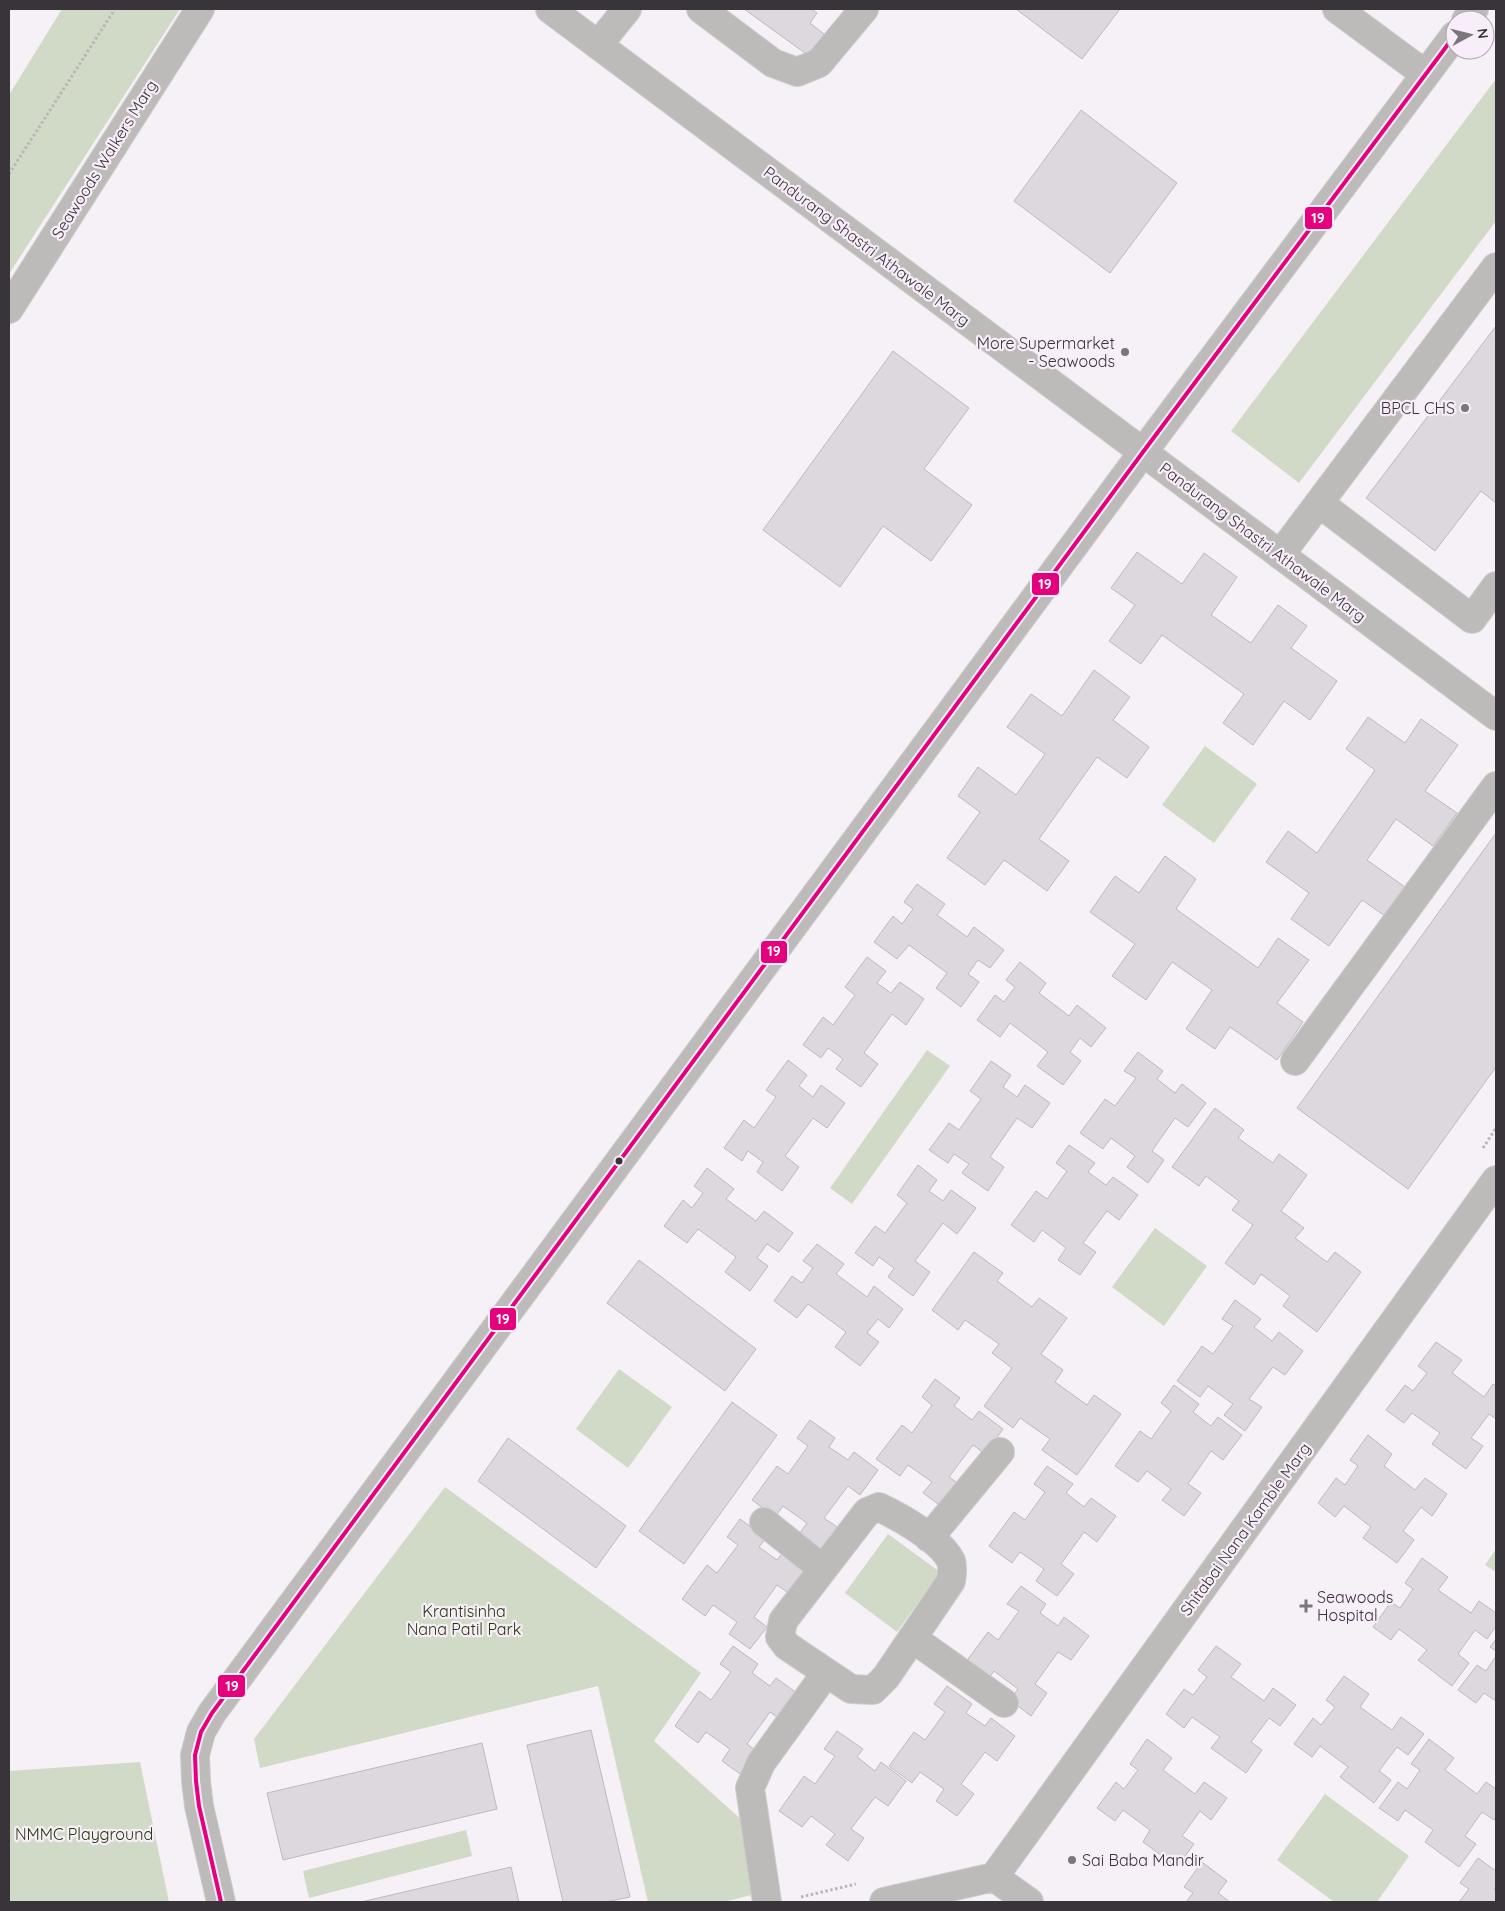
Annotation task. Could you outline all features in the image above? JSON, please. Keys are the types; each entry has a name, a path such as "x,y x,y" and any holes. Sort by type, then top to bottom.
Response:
{"street":[{"name":"Seawoods Walkers Marg","path":"9,308 200,9"},
{"name":"Pandurang Shastri Athawale Marg","path":"550,9 1496,716"},
{"path":"598,45 627,9"},
{"path":"701,9 773,63 797,72 820,63 864,9"},
{"path":"1336,9 1425,74"},
{"path":"221,1902 199,1806 196,1781 195,1755 201,1732 212,1713 1143,452 1445,48"},
{"path":"1280,554 1496,267"},
{"path":"1319,503 1472,619 1496,586"},
{"path":"1296,1061 1496,786"},
{"name":"Shitabai Nana Kamble Marg","path":"994,1877 1496,1180"},
{"path":"929,1538 1000,1452"},
{"path":"879,1507 899,1516 929,1538 944,1550 952,1564 951,1581 886,1677 873,1690 851,1689 787,1646 780,1637 784,1621 823,1569 867,1512 879,1507"},
{"path":"764,1522 823,1569"},
{"path":"912,1638 1004,1704"},
{"path":"767,1902 750,1788 761,1763 826,1673"},
{"path":"884,1902 994,1877 1029,1902"}],"path":[{"path":"9,174 115,9"},
{"path":"1480,1152 1496,1128"},
{"path":"795,1898 860,1883"}],"green space":[{"path":"62,9 180,9 9,274 9,95"},
{"path":"1496,79 1496,221 1299,483 1231,431"},
{"path":"1205,746 1257,784 1214,843 1162,805"},
{"path":"927,1050 950,1066 852,1204 830,1188"},
{"path":"1155,1228 1207,1266 1164,1326 1112,1287"},
{"path":"619,1369 672,1407 628,1468 576,1429"},
{"name":"Krantisinha Nana Patil Park","path":"445,1487 701,1673 654,1741 743,1821 756,1894 723,1902 648,1902 598,1686 260,1768 254,1739"},
{"path":"888,1534 940,1572 897,1632 845,1593"},
{"path":"1496,1549 1496,1572 1485,1565"},
{"name":"NMMC Playground","path":"140,1762 169,1902 9,1902 9,1771"},
{"path":"1325,1794 1409,1856 1377,1902 1334,1902 1277,1860"},
{"path":"466,1830 472,1856 309,1898 303,1871"}],"building":[{"path":"744,9 811,9 817,13 810,23 824,34 809,56"},
{"path":"1016,9 1120,9 1082,59"},
{"path":"1081,110 1177,183 1110,273 1014,201"},
{"name":"BPCL CHS","path":"1496,326 1496,503 1481,491 1435,551 1366,498"},
{"path":"893,351 969,408 924,469 972,505 931,561 883,526 840,587 763,530"},
{"path":"1137,552 1182,584 1204,553 1237,577 1211,615 1251,643 1278,605 1307,626 1291,648 1337,681 1310,720 1284,701 1253,745 1223,723 1244,694 1162,635 1141,664 1109,641 1135,605 1111,588"},
{"path":"1094,670 1130,697 1113,720 1149,747 1127,778 1097,757 1039,839 1069,861 1047,891 1004,860 985,885 947,858 980,812 958,796 978,767 1016,795 1045,754 1007,727 1031,694 1062,716"},
{"path":"1368,717 1405,743 1421,719 1458,745 1425,791 1457,813 1433,846 1396,819 1367,860 1405,887 1385,916 1362,900 1329,946 1291,919 1309,893 1266,862 1288,831 1317,853 1375,770 1346,749"},
{"path":"1496,833 1496,1067 1408,1189 1297,1108"},
{"path":"1165,856 1196,879 1176,909 1258,968 1278,938 1309,960 1277,1003 1303,1022 1277,1060 1230,1027 1215,1049 1186,1029 1212,990 1172,962 1146,1000 1112,976 1135,944 1090,912 1115,876 1139,893"},
{"path":"917,884 945,904 937,915 967,937 974,927 1004,950 990,968 978,960 968,974 979,982 961,1007 936,988 947,973 909,945 897,959 874,942 893,916 902,924 913,909 904,902"},
{"path":"867,957 886,971 877,983 891,993 900,982 924,999 906,1025 892,1014 864,1053 878,1064 861,1087 836,1069 843,1059 828,1048 821,1058 803,1045 823,1017 833,1025 855,995 845,987"},
{"path":"1020,962 1046,983 1039,993 1069,1016 1077,1005 1106,1028 1091,1047 1080,1038 1070,1052 1081,1061 1063,1085 1037,1066 1048,1052 1010,1023 1000,1037 977,1020 995,995 1004,1002 1015,987 1006,980"},
{"path":"1138,1052 1163,1071 1157,1079 1175,1093 1182,1084 1206,1103 1188,1127 1175,1118 1152,1151 1164,1160 1148,1183 1127,1167 1135,1156 1111,1138 1103,1149 1080,1133 1105,1099 1115,1106 1136,1078 1124,1071"},
{"path":"788,1060 807,1075 799,1086 813,1097 821,1085 845,1103 827,1128 813,1118 785,1156 799,1167 782,1191 757,1172 763,1162 748,1151 742,1161 724,1148 744,1120 754,1128 776,1097 766,1090"},
{"path":"991,1061 1011,1075 1003,1087 1017,1097 1025,1085 1050,1103 1032,1128 1017,1118 990,1157 1004,1167 988,1191 962,1173 969,1164 954,1154 948,1163 929,1150 949,1123 959,1130 981,1099 970,1091"},
{"path":"1215,1108 1244,1130 1238,1138 1273,1163 1279,1154 1307,1175 1281,1211 1304,1228 1295,1238 1327,1262 1335,1252 1361,1272 1317,1332 1283,1306 1290,1296 1261,1274 1254,1285 1225,1263 1253,1225 1232,1210 1239,1201 1206,1176 1199,1186 1172,1167"},
{"path":"1069,1145 1095,1163 1088,1172 1106,1185 1113,1177 1138,1195 1119,1220 1107,1211 1083,1243 1096,1252 1080,1275 1058,1260 1066,1248 1042,1230 1034,1242 1011,1225 1036,1191 1047,1199 1067,1171 1056,1163"},
{"path":"918,1165 937,1180 929,1191 943,1201 951,1190 976,1208 957,1234 943,1223 915,1261 930,1272 913,1296 888,1277 894,1268 879,1257 873,1266 855,1253 875,1226 885,1233 907,1203 897,1195"},
{"path":"707,1168 734,1189 726,1199 756,1221 764,1211 793,1233 779,1252 767,1244 757,1258 768,1266 750,1291 725,1272 736,1257 698,1229 687,1243 664,1226 683,1200 692,1208 703,1193 694,1186"},
{"path":"817,1244 844,1264 836,1274 867,1297 874,1286 903,1309 889,1328 878,1319 867,1333 879,1342 860,1366 835,1347 846,1332 808,1304 797,1318 774,1301 792,1276 802,1283 813,1268 803,1261"},
{"path":"974,1252 1003,1273 997,1281 1032,1307 1039,1298 1067,1318 1041,1354 1063,1370 1055,1382 1087,1405 1094,1395 1121,1414 1077,1475 1042,1450 1050,1439 1020,1418 1013,1428 984,1406 1012,1368 992,1353 999,1344 965,1320 958,1330 932,1310"},
{"path":"639,1260 756,1349 725,1391 607,1303"},
{"path":"1235,1300 1261,1319 1254,1327 1272,1341 1279,1332 1303,1351 1285,1375 1273,1367 1249,1399 1262,1407 1245,1431 1224,1415 1233,1404 1208,1386 1200,1397 1177,1381 1202,1346 1213,1354 1233,1326 1222,1319"},
{"path":"1436,1342 1462,1360 1452,1373 1484,1397 1493,1384 1496,1386 1496,1419 1489,1414 1471,1438 1483,1446 1466,1469 1432,1444 1440,1433 1412,1413 1404,1423 1386,1410 1405,1385 1413,1391 1427,1373 1418,1366"},
{"path":"935,1379 960,1398 954,1406 972,1420 979,1411 1003,1429 985,1454 973,1445 949,1477 962,1486 945,1509 923,1493 932,1482 908,1465 900,1476 876,1459 902,1425 912,1433 932,1405 922,1397"},
{"path":"1174,1385 1199,1404 1193,1412 1211,1426 1218,1417 1242,1435 1223,1460 1211,1451 1188,1484 1201,1493 1184,1516 1162,1500 1171,1489 1147,1471 1138,1482 1115,1466 1140,1431 1151,1439 1171,1411 1161,1403"},
{"path":"732,1402 777,1435 684,1564 639,1531"},
{"path":"810,1420 835,1438 829,1447 848,1460 854,1452 878,1470 860,1495 848,1486 824,1518 837,1527 820,1550 799,1534 807,1523 783,1506 775,1517 752,1500 777,1466 788,1474 808,1446 797,1438"},
{"path":"1368,1435 1392,1454 1384,1466 1415,1490 1425,1478 1447,1494 1432,1516 1421,1507 1403,1531 1414,1540 1397,1563 1363,1538 1371,1527 1344,1506 1335,1517 1318,1503 1336,1478 1345,1485 1358,1466 1350,1460"},
{"path":"508,1438 626,1526 596,1568 478,1481"},
{"path":"1047,1466 1073,1484 1066,1493 1084,1507 1091,1498 1116,1516 1097,1542 1084,1532 1061,1564 1074,1574 1057,1596 1036,1581 1044,1569 1020,1552 1012,1563 989,1546 1014,1512 1025,1520 1045,1492 1034,1484"},
{"path":"740,1519 766,1538 759,1547 777,1560 784,1551 809,1569 790,1594 777,1585 754,1617 767,1627 750,1649 729,1634 737,1622 713,1605 705,1616 682,1599 707,1565 717,1573 738,1545 727,1537"},
{"path":"1422,1558 1448,1577 1438,1590 1471,1613 1479,1601 1496,1613 1496,1626 1487,1639 1475,1630 1458,1654 1469,1663 1452,1686 1418,1660 1427,1650 1399,1629 1391,1640 1373,1627 1391,1602 1400,1608 1413,1589 1405,1583"},
{"path":"1021,1586 1046,1604 1040,1613 1058,1626 1064,1617 1089,1636 1071,1660 1058,1652 1035,1684 1047,1693 1031,1716 1010,1700 1018,1689 994,1671 986,1682 963,1666 988,1632 998,1640 1019,1611 1007,1604"},
{"path":"1496,1639 1496,1651 1490,1647"},
{"path":"733,1646 758,1664 752,1673 770,1686 776,1678 801,1696 783,1721 770,1712 747,1744 759,1753 743,1776 722,1761 730,1749 706,1732 698,1743 675,1726 699,1691 711,1700 731,1672 720,1664"},
{"path":"1216,1646 1241,1664 1231,1677 1264,1701 1273,1688 1296,1705 1280,1726 1269,1718 1251,1742 1262,1750 1246,1773 1211,1748 1220,1737 1192,1717 1184,1728 1166,1714 1184,1689 1193,1695 1207,1677 1198,1670"},
{"path":"1496,1656 1496,1701 1484,1693 1476,1703 1458,1690 1477,1665 1486,1671"},
{"path":"1344,1676 1369,1694 1360,1707 1392,1730 1401,1717 1424,1734 1408,1755 1397,1747 1379,1771 1391,1780 1374,1803 1340,1777 1348,1767 1320,1746 1312,1757 1294,1744 1313,1718 1321,1725 1335,1707 1326,1700"},
{"path":"947,1686 972,1704 966,1713 985,1726 991,1718 1015,1736 997,1761 985,1752 961,1784 974,1794 957,1816 936,1801 944,1789 920,1772 912,1783 889,1766 914,1732 925,1740 945,1712 934,1704"},
{"path":"591,1730 630,1897 606,1902 563,1902 527,1745"},
{"path":"837,1731 863,1749 857,1757 875,1771 881,1762 906,1781 888,1806 875,1797 851,1829 864,1838 848,1861 826,1845 835,1834 811,1816 802,1827 779,1811 804,1776 815,1784 835,1756 824,1749"},
{"path":"1147,1739 1172,1758 1163,1770 1195,1794 1204,1782 1227,1798 1211,1820 1200,1811 1182,1836 1194,1844 1177,1867 1143,1842 1150,1830 1123,1810 1115,1821 1097,1808 1116,1782 1124,1789 1138,1770 1130,1764"},
{"path":"1429,1739 1454,1758 1445,1770 1477,1794 1486,1782 1496,1789 1496,1816 1494,1820 1482,1812 1465,1836 1476,1844 1459,1867 1425,1842 1433,1830 1405,1810 1398,1821 1379,1808 1398,1782 1407,1789 1420,1770 1411,1764"},
{"path":"482,1743 497,1809 283,1860 267,1793"},
{"path":"1478,1858 1496,1871 1496,1887 1494,1889 1496,1891 1496,1902 1459,1902 1469,1889 1460,1883"},
{"path":"1202,1862 1227,1881 1218,1893 1230,1902 1186,1902 1193,1893 1184,1887"},
{"path":"511,1867 519,1902 361,1902"}],"transit line":[{"name":"19","path":"221,1902 199,1806 196,1781 195,1755 201,1732 212,1713 1143,452 1445,48"}],"place":[{"name":"More Supermarket - Seawoods","path":"1125,352"},
{"name":"BPCL CHS","path":"1465,408"},
{"name":"Seawoods Hospital","path":"1306,1606"},
{"name":"Sai Baba Mandir","path":"1072,1860"}]}
